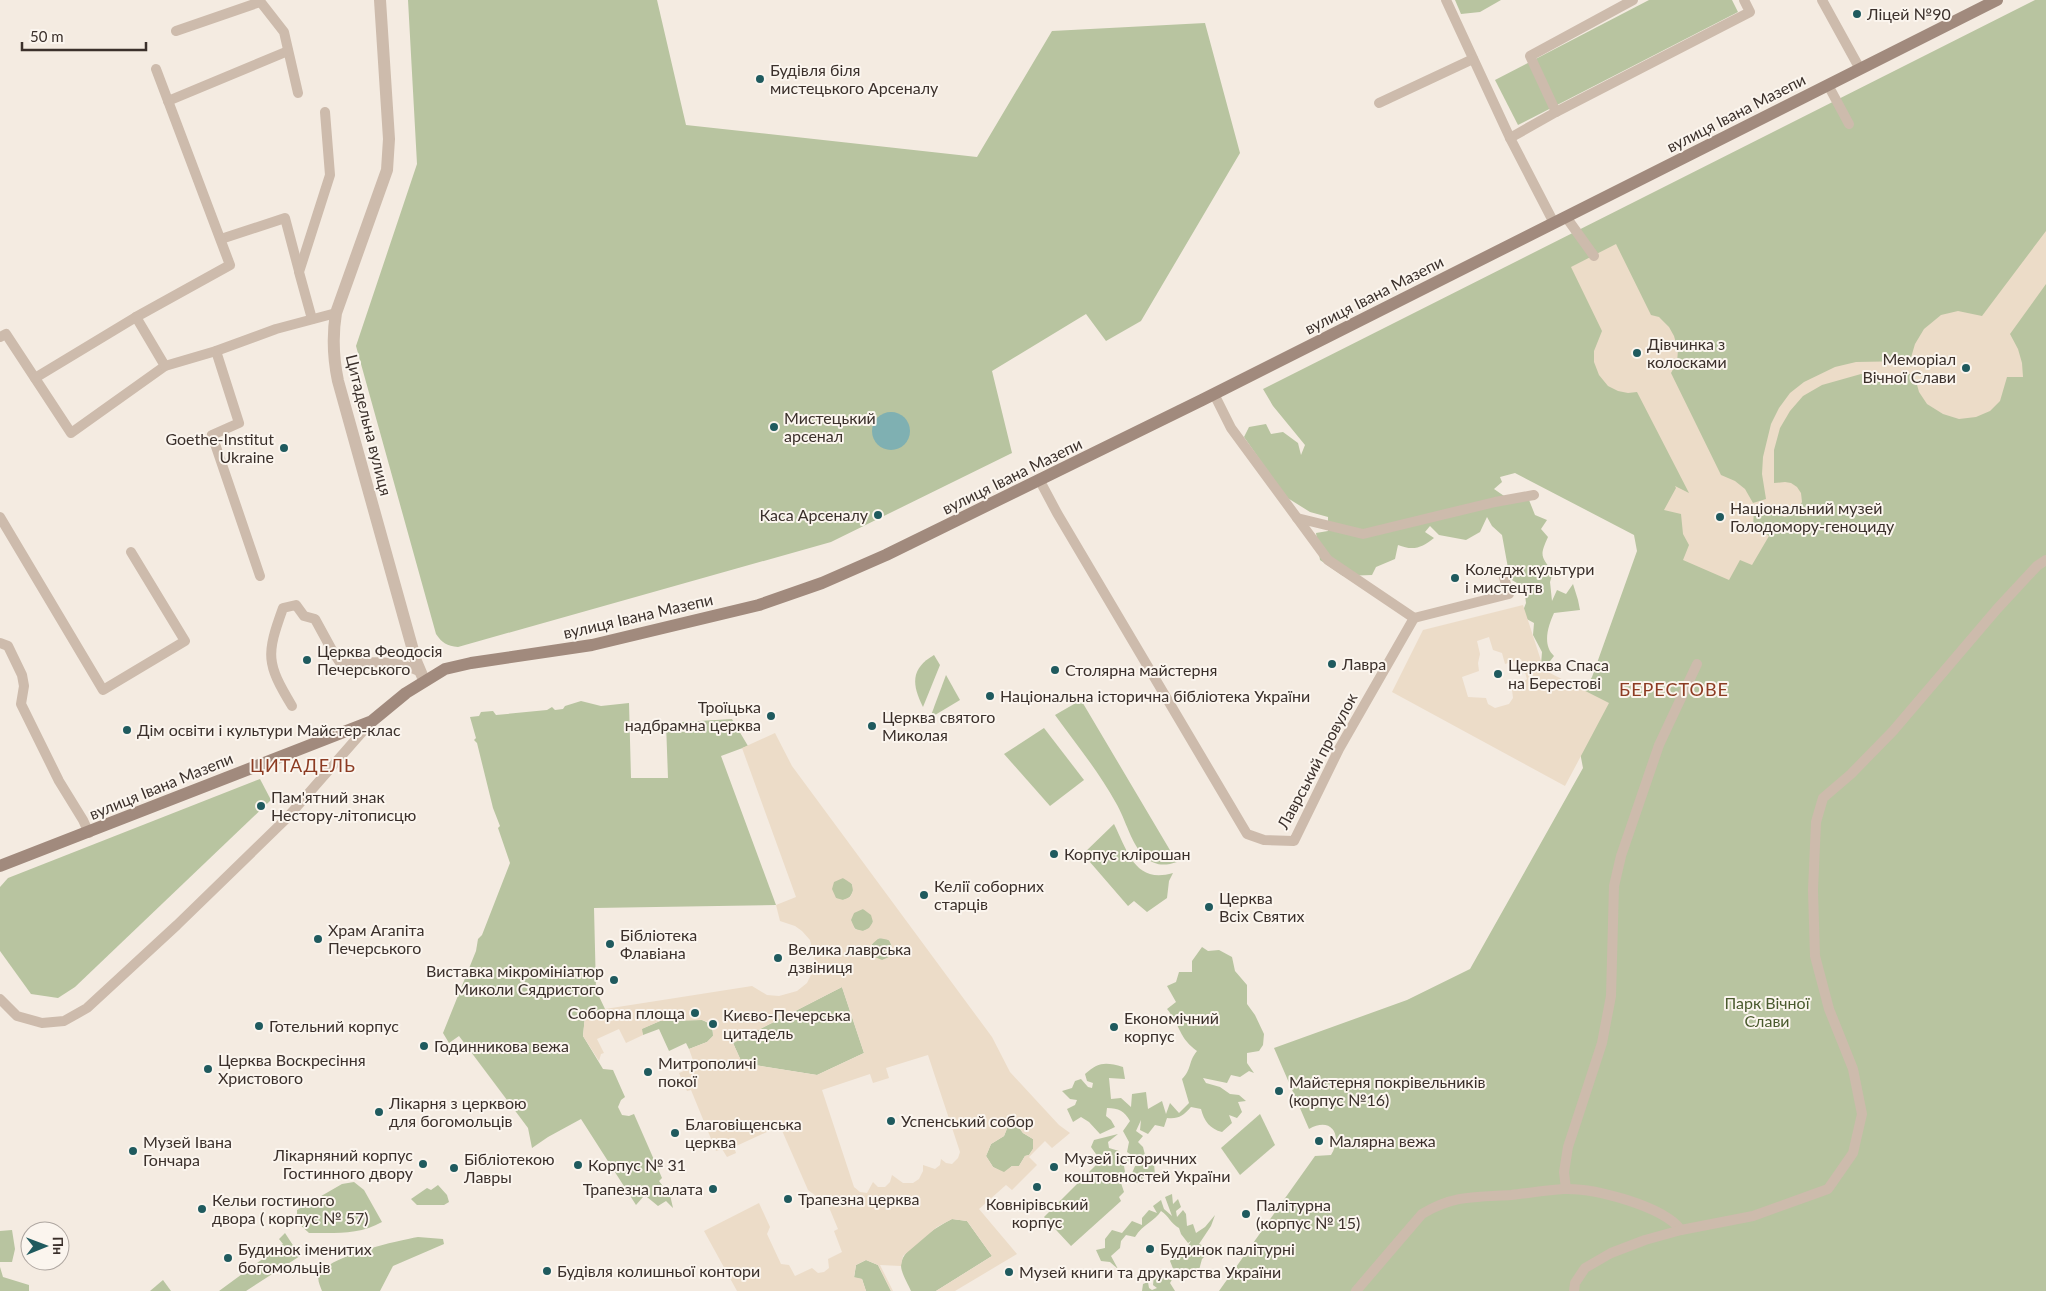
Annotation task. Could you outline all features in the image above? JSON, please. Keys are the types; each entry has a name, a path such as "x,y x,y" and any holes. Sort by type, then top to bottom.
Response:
{"main road":[{"name":"вулиця Івана Мазепи","path":"0,866 372,721 422,676 471,663 592,646 759,605 822,583 886,555 1040,481 1996,0"}],"street":[{"name":"Цитадельна вулиця","path":"380,0 389,140 387,170 336,313 333,333 334,358 338,381 422,676"}],"lane":[{"path":"1446,0 1510,138 1560,220 1594,256"},
{"path":"1556,112 1530,56 1633,0"},
{"path":"1510,138 1556,112 1750,12 1744,0"},
{"path":"1822,0 1860,69"},
{"path":"176,31 259,1 284,32 298,93"},
{"path":"168,101 288,51"},
{"path":"1378,103 1473,59"},
{"path":"35,378 136,317 230,265 156,69"},
{"path":"1828,85 1849,124"},
{"path":"299,272 330,175 325,112"},
{"path":"221,239 285,218 312,318"},
{"path":"0,337 6,334 71,433 165,366 216,351 276,329 336,313"},
{"path":"136,317 165,366"},
{"path":"216,351 239,423 212,434 260,576"},
{"path":"1214,394 1231,428 1328,560 1414,618 1509,594 1503,574"},
{"name":"Лаврський провулок","path":"1040,481 1057,513 1247,834 1264,840 1294,841 1339,749 1414,618"},
{"path":"1297,518 1363,534 1495,502 1534,495"},
{"path":"0,517 103,690 184,641 131,552"},
{"path":"1574,1291 1575,1283 1585,1268 1611,1253 1681,1230 1753,1216 1828,1189 1853,1153 1862,1114 1853,1069 1829,1009 1815,956 1813,890 1816,822 1823,798 1851,774 1893,731 1997,609 2037,566 2046,560"},
{"path":"292,706 272,670 270,656 272,638 282,608 296,605 304,616 315,619 333,652 342,664 393,663 422,676"},
{"path":"0,643 8,646 22,675 24,686 21,704 59,781 83,820 88,833"},
{"path":"1566,1189 1564,1172 1568,1147 1602,1042 1611,996 1614,886 1621,856 1659,745 1697,664"},
{"path":"0,999 17,1016 42,1023 64,1021 87,1008 177,925 286,819 372,721"},
{"path":"1356,1291 1422,1214 1436,1205 1456,1199 1566,1189 1600,1194 1642,1205 1667,1216 1676,1222 1681,1230"}],"green space":[{"path":"408,0 657,0 686,125 977,157 1052,31 1205,23 1240,153 1141,321 1106,341 1086,314 992,371 1012,453 831,542 454,647 445,644 436,634 356,346 417,164"},
{"path":"1455,0 1501,0 1480,12 1461,14"},
{"path":"1649,0 1732,0 1738,12 1518,125 1495,80"},
{"name":"Парк Вічної Слави","path":"2035,0 2046,0 2046,1291 1219,1291 1315,1156 1331,1155 1336,1141 1333,1130 1329,1127 1324,1125 1309,1129 1274,1048 1407,1000 1470,969 1583,768 1572,710 1592,677 1637,551 1634,535 1515,473 1500,477 1502,482 1494,489 1507,498 1529,500 1535,515 1547,520 1541,529 1548,537 1543,555 1553,572 1550,582 1552,601 1557,590 1566,594 1573,584 1578,600 1580,610 1554,613 1548,629 1547,641 1550,652 1554,656 1547,665 1541,665 1542,652 1533,635 1534,623 1521,616 1526,603 1524,587 1510,579 1502,535 1492,526 1487,517 1480,532 1466,540 1439,535 1430,526 1425,532 1434,538 1417,548 1398,545 1395,559 1376,567 1372,575 1343,576 1320,560 1316,533 1328,531 1328,517 1310,512 1286,497 1244,437 1249,427 1266,424 1271,434 1283,432 1298,443 1301,455 1305,445 1273,406 1263,389"},
{"path":"934,655 940,665 923,707 915,685 915,678 921,666"},
{"path":"946,675 960,700 930,718"},
{"path":"1081,700 1177,862 1164,865 1156,864 1140,852 1132,839 1120,810 1102,780 1055,715"},
{"path":"581,701 601,706 629,703 631,778 668,778 666,723 732,719 748,746 721,756 776,905 594,908 596,990 605,1009 585,1016 583,1036 603,1069 613,1070 625,1097 621,1100 618,1107 622,1115 629,1116 634,1114 662,1178 659,1181 670,1195 673,1208 666,1201 658,1206 647,1197 643,1197 636,1205 581,1119 532,1148 528,1128 459,1036 449,1043 443,1033 476,951 478,939 482,935 510,863 498,828 500,826 493,808 477,743 474,740 476,738 470,717 479,716 481,712 493,711 496,715 547,710 552,707 555,710 563,709 565,706"},
{"path":"1044,728 1084,780 1050,806 1004,754"},
{"path":"260,779 271,800 75,987 58,998 31,994 0,951 0,887 8,878"},
{"path":"1114,824 1129,855 1141,870 1150,874 1160,875 1173,873 1169,881 1167,898 1147,912 1134,901 1128,906 1083,854"},
{"path":"842,878 850,881 853,889 850,897 842,900 834,897 831,889 834,881"},
{"path":"862,909 870,912 873,920 870,928 862,931 854,928 851,920 854,912"},
{"path":"882,938 890,941 893,949 890,957 882,960 874,957 871,949 874,941"},
{"path":"1202,947 1208,951 1219,950 1232,957 1235,971 1247,985 1247,1004 1255,1015 1264,1034 1263,1045 1259,1051 1247,1053 1247,1063 1254,1073 1249,1071 1240,1077 1231,1075 1227,1083 1203,1078 1206,1083 1220,1087 1230,1094 1239,1095 1246,1101 1238,1102 1242,1112 1237,1118 1229,1115 1232,1123 1222,1132 1208,1124 1201,1109 1191,1107 1180,1116 1167,1118 1164,1127 1155,1125 1148,1134 1140,1130 1141,1120 1136,1131 1143,1136 1138,1142 1143,1147 1145,1155 1154,1164 1155,1175 1145,1176 1140,1183 1128,1183 1135,1166 1139,1166 1142,1162 1136,1158 1124,1166 1126,1178 1121,1183 1124,1192 1119,1197 1121,1201 1071,1246 1044,1217 1097,1164 1098,1157 1091,1147 1094,1140 1118,1134 1108,1142 1109,1148 1119,1151 1123,1162 1133,1156 1127,1152 1129,1142 1123,1131 1130,1121 1123,1112 1118,1109 1107,1108 1106,1116 1115,1127 1100,1134 1089,1122 1081,1117 1073,1122 1067,1109 1075,1105 1077,1100 1070,1099 1062,1091 1072,1088 1075,1081 1081,1079 1088,1087 1092,1088 1093,1083 1087,1081 1085,1074 1098,1065 1111,1064 1123,1067 1125,1079 1109,1078 1111,1099 1121,1098 1131,1107 1132,1094 1146,1092 1148,1109 1162,1101 1166,1114 1170,1103 1179,1113 1189,1103 1182,1079 1197,1051 1186,1041 1167,1009 1176,1002 1167,986 1176,982 1179,972 1192,972 1192,961"},
{"path":"842,987 864,1053 817,1075 742,1063 733,1043"},
{"path":"702,1020 710,1026 713,1036 707,1042 689,1049 686,1043 669,1051 659,1029 643,1035 641,1029 660,1021"},
{"path":"1260,1114 1275,1145 1240,1175 1221,1148"},
{"path":"1017,1125 1023,1133 1033,1139 1033,1149 1029,1155 1025,1156 1019,1166 1012,1166 1004,1173 993,1167 986,1156 991,1144 1004,1136 1008,1126"},
{"path":"354,1182 364,1190 382,1222 355,1231 309,1233 297,1222 297,1210 342,1184"},
{"path":"438,1185 447,1195 449,1202 444,1205 417,1205 411,1199 427,1188 431,1190"},
{"path":"1172,1194 1173,1204 1178,1199 1181,1207 1176,1211 1177,1217 1183,1210 1186,1214 1187,1226 1193,1224 1196,1233 1205,1227 1215,1215 1211,1226 1199,1244 1212,1249 1202,1259 1199,1270 1188,1277 1182,1271 1174,1276 1170,1283 1175,1291 1142,1291 1143,1284 1148,1282 1149,1288 1152,1290 1157,1288 1153,1285 1154,1276 1159,1273 1164,1276 1174,1271 1170,1261 1176,1253 1183,1249 1190,1251 1188,1246 1191,1241 1188,1243 1179,1228 1164,1213 1161,1211 1135,1237 1126,1235 1121,1241 1120,1248 1111,1256 1118,1269 1110,1262 1101,1261 1096,1250 1105,1248 1105,1239 1112,1230 1122,1233 1132,1221 1142,1225 1142,1218 1149,1210 1157,1213 1153,1206 1161,1200 1164,1209 1172,1216 1165,1197"},
{"path":"952,1219 967,1221 992,1256 936,1291 911,1291 902,1271 903,1259 913,1245"},
{"path":"12,1230 15,1249 12,1262 0,1262 0,1231"},
{"path":"285,1233 300,1256 246,1291 219,1291 283,1244 279,1239"},
{"path":"418,1237 443,1239 444,1244 393,1266 380,1291 322,1291 318,1277 327,1266 366,1250"},
{"path":"866,1260 878,1265 891,1291 866,1291 862,1279 854,1278 856,1265"},
{"path":"0,1267 3,1277 29,1285 29,1291 0,1291"},
{"path":"163,1280 171,1291 150,1291"}],"shaded area":[{"path":"2046,231 2046,284 2010,334 2018,349 2023,377 2007,377 2000,401 1990,411 1976,417 1959,419 1943,414 1927,404 1919,392 1914,374 1861,374 1822,385 1803,396 1790,411 1780,428 1774,450 1774,483 1791,483 1801,493 1802,502 1796,513 1785,517 1772,513 1768,509 1754,512 1753,525 1769,536 1752,565 1740,560 1729,580 1683,560 1689,545 1683,534 1681,514 1664,510 1676,488 1675,486 1689,493 1637,392 1618,391 1608,386 1599,375 1594,362 1594,351 1602,331 1571,267 1616,244 1651,315 1659,317 1669,327 1674,336 1678,350 1677,362 1671,373 1721,475 1735,481 1745,489 1753,503 1766,499 1762,474 1763,457 1771,424 1779,408 1790,393 1804,382 1835,367 1856,362 1910,361 1915,344 1924,329 1941,315 1958,311 1982,316"},
{"path":"1523,605 1544,670 1609,703 1565,786 1392,692 1423,630","holes":["1489,637 1493,650 1502,653 1505,664 1521,659 1527,679 1512,690 1513,698 1509,704 1495,708 1488,704 1486,698 1468,697 1462,677 1479,671 1480,654 1477,641"]},
{"name":"Соборна площа","path":"775,733 792,766 992,1037 1010,1072 1059,1125 1070,1133 1052,1148 1045,1141 1029,1157 1037,1165 1012,1190 1006,1185 979,1209 1017,1254 955,1291 936,1291 992,1256 967,1221 952,1219 937,1227 903,1256 901,1266 880,1265 893,1291 891,1291 878,1265 866,1260 856,1265 854,1277 862,1279 866,1291 737,1291 704,1231 759,1203 770,1227 767,1234 781,1264 789,1265 795,1276 812,1268 818,1273 824,1272 829,1268 828,1259 842,1252 834,1231 838,1229 828,1205 823,1207 816,1196 808,1190 780,1126 734,1147 736,1153 727,1157 722,1149 716,1151 691,1090 687,1091 679,1073 695,1066 689,1049 707,1042 713,1036 713,1029 708,1022 702,1020 660,1021 642,1029 643,1035 626,1043 619,1029 597,1039 604,1053 601,1054 599,1061 583,1036 585,1016 605,1009 752,986 767,995 779,996 797,991 807,983 815,961 810,940 795,926 780,921 776,905 796,897 742,748","holes":["843,878 852,884 853,891 850,897 843,900 836,898 832,889 834,882","863,909 871,915 873,922 869,928 863,931 855,929 851,920 854,913","879,938 889,940 892,947 889,957 882,960 875,957 871,951 871,945","842,987 864,1053 817,1075 742,1063 733,1043","928,1055 960,1152 958,1158 952,1164 946,1163 941,1159 940,1165 935,1169 923,1165 923,1171 919,1179 913,1183 903,1183 892,1175 890,1182 885,1187 878,1187 873,1182 867,1193 860,1192 854,1187 822,1090 870,1074 873,1083 889,1078 886,1068","1017,1125 1023,1133 1033,1139 1033,1149 1029,1155 1025,1156 1019,1166 1012,1166 1004,1172 993,1167 986,1156 991,1144 1004,1136 1008,1126"]}],"water":[{"path":"891,412 904,418 910,431 904,444 891,450 878,444 872,431 878,418"}],"place":[{"name":"Ліцей №90","path":"1857,14"},
{"name":"Будівля біля мистецького Арсеналу","path":"760,79"},
{"name":"Дівчинка з колосками","path":"1637,353"},
{"name":"Меморіал Вічної Слави","path":"1966,368"},
{"name":"Мистецький арсенал","path":"774,427"},
{"name":"Goethe-Institut Ukraine","path":"284,448"},
{"name":"Каса Арсеналу","path":"878,515"},
{"name":"Національний музей Голодомору-геноциду","path":"1720,517"},
{"name":"Коледж культури і мистецтв","path":"1455,578"},
{"name":"Церква Феодосія Печерського","path":"307,660"},
{"name":"Лавра","path":"1332,664"},
{"name":"Столярна майстерня","path":"1055,670"},
{"name":"Церква Спаса на Берестові","path":"1498,674"},
{"name":"Національна історична бібліотека України","path":"990,696"},
{"name":"Троїцька надбрамна церква","path":"771,716"},
{"name":"Церква святого Миколая","path":"872,726"},
{"name":"Дім освіти і культури Майстер-клас","path":"127,730"},
{"name":"Пам'ятний знак Нестору-літописцю","path":"261,806"},
{"name":"Корпус клірошан","path":"1054,854"},
{"name":"Келії соборних старців","path":"924,895"},
{"name":"Церква Всіх Святих","path":"1209,907"},
{"name":"Храм Агапіта Печерського","path":"318,939"},
{"name":"Бібліотека Флавіана","path":"610,944"},
{"name":"Велика лаврська дзвіниця","path":"778,958"},
{"name":"Виставка мікромініатюр Миколи Сядристого","path":"614,980"},
{"name":"Соборна площа","path":"695,1013"},
{"name":"Києво-Печерська цитадель","path":"713,1024"},
{"name":"Готельний корпус","path":"259,1026"},
{"name":"Економічний корпус","path":"1114,1027"},
{"name":"Годинникова вежа","path":"424,1046"},
{"name":"Церква Воскресіння Христового","path":"208,1069"},
{"name":"Митрополичі покої","path":"648,1072"},
{"name":"Майстерня покрівельників (корпус №16)","path":"1279,1091"},
{"name":"Лікарня з церквою для богомольців","path":"379,1112"},
{"name":"Успенський собор","path":"891,1121"},
{"name":"Благовіщенська церква","path":"675,1133"},
{"name":"Малярна вежа","path":"1319,1141"},
{"name":"Музей Івана Гончара","path":"133,1151"},
{"name":"Лікарняний корпус Гостинного двору","path":"423,1164"},
{"name":"Корпус № 31","path":"578,1165"},
{"name":"Музей історичних коштовностей України","path":"1054,1167"},
{"name":"Бібліотекою Лавры","path":"454,1168"},
{"name":"Ковнірівський корпус","path":"1037,1187"},
{"name":"Трапезна палата","path":"713,1189"},
{"name":"Трапезна церква","path":"788,1199"},
{"name":"Кельи гостиного двора ( корпус № 57)","path":"202,1209"},
{"name":"Палітурна (корпус № 15)","path":"1246,1214"},
{"name":"Будинок палітурні","path":"1150,1249"},
{"name":"Будинок іменитих богомольців","path":"228,1258"},
{"name":"Будівля колишньої контори","path":"547,1271"},
{"name":"Музей книги та друкарства України","path":"1009,1272"}],"district":[{"name":"БЕРЕСТОВЕ","path":"1674,690"},
{"name":"ЦИТАДЕЛЬ","path":"303,766"}]}
